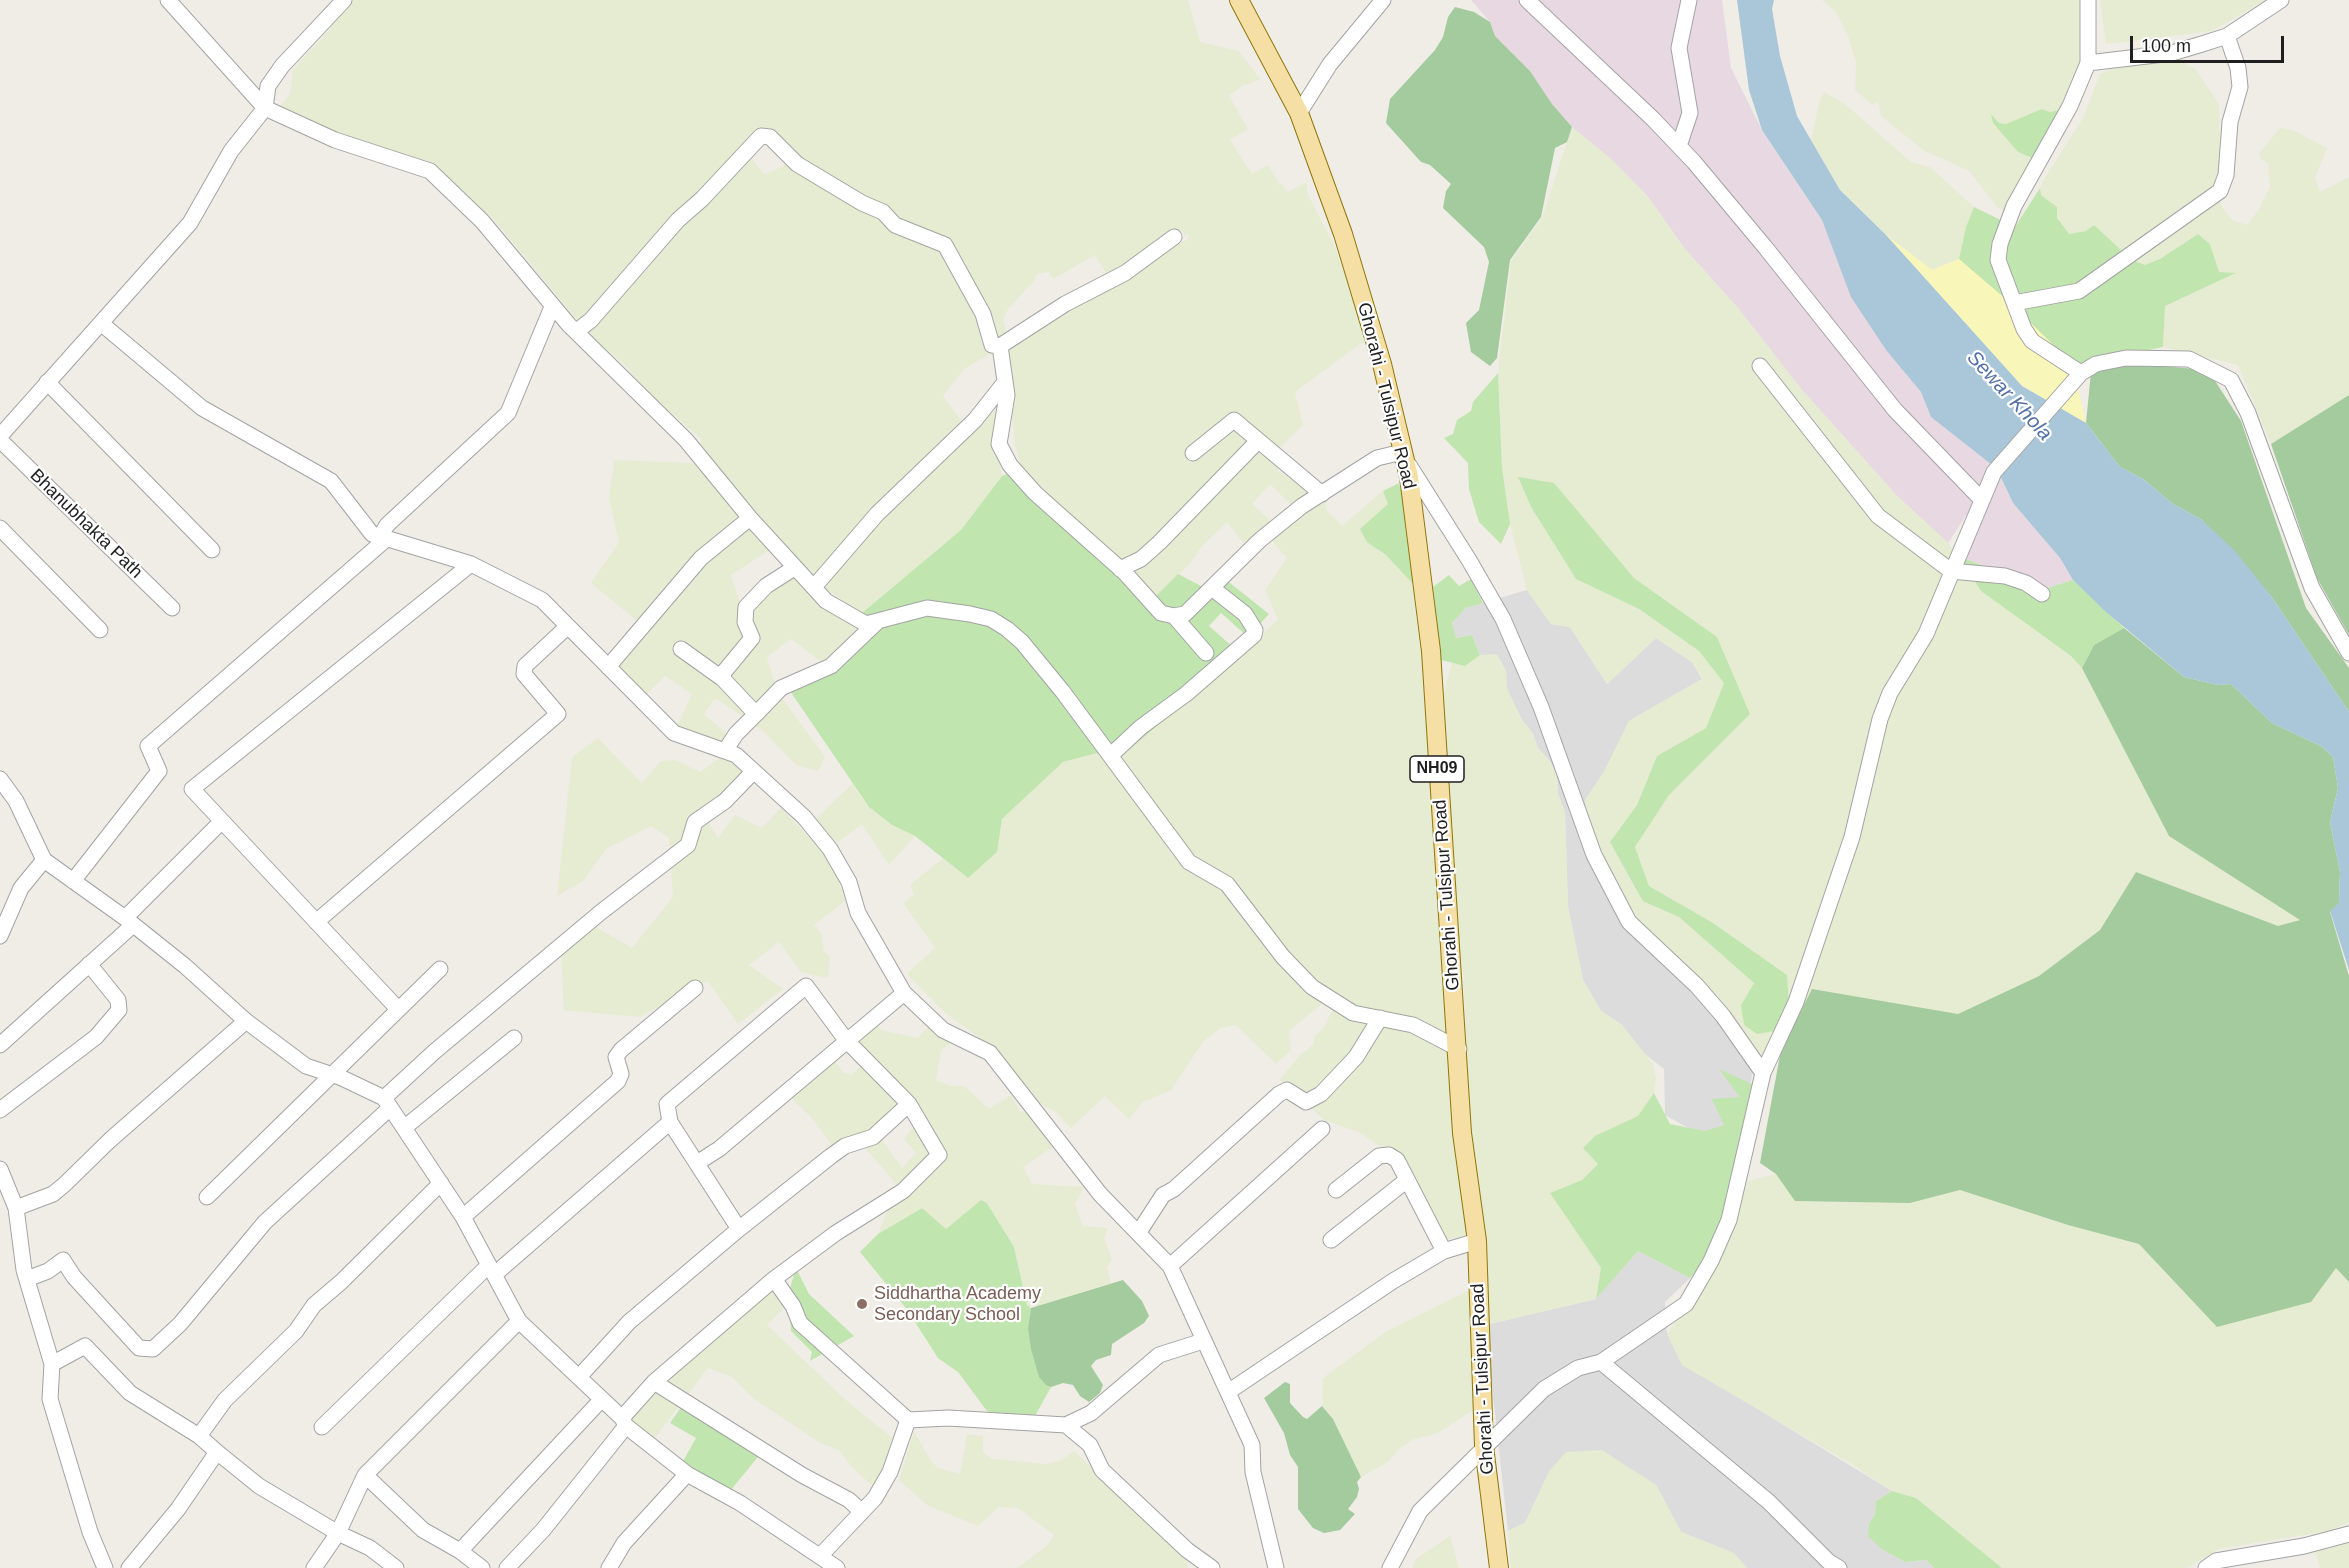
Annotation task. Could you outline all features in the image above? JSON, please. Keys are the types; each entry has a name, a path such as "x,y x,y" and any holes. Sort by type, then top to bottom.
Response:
{"main road":[{"name":"Ghorahi - Tulsipur Road","path":"1239,0 1299,113 1343,234 1382,364 1409,477 1431,651 1436,752 1459,1049 1462,1133 1477,1241 1484,1446 1499,1568"}],"street":[{"path":"168,0 265,108 335,140 430,171 482,221 552,307 686,440 750,518 826,601 866,624 899,613 927,608 991,619 1022,642 1111,754 1189,862 1227,884 1283,957 1312,987 1353,1012 1413,1025 1459,1049"},
{"path":"0,438 47,382 102,324 190,224 231,151 265,108 268,86 282,66 344,0"},
{"path":"1299,113 1330,64 1383,0"},
{"path":"1527,0 1678,146 1765,247 1895,410 1981,499"},
{"path":"1678,146 1690,113 1679,48 1689,0"},
{"path":"2081,373 2032,341 2024,329 1998,260 2000,244 2014,206 2070,106 2088,63 2088,0"},
{"path":"2088,63 2172,52 2227,36 2281,0"},
{"path":"2014,303 2079,291 2220,191 2226,175 2230,122 2240,87 2238,68 2227,36"},
{"path":"577,332 591,320 678,220 702,199 761,136 771,137 797,164 862,203 884,212 895,225 945,245 983,314 992,345 1000,346 1065,304 1125,273 1174,237"},
{"path":"73,881 159,771 148,747 383,538 387,525 508,413 552,307"},
{"path":"102,324 202,408 331,481 372,534 471,564 542,600 674,733 736,755 804,817 830,849 849,882 858,913 904,993 943,1030 990,1053 1100,1194 1170,1266 1252,1445 1253,1472 1276,1568"},
{"path":"1000,346 1007,395 1000,424 999,444 1010,465 1035,493 1120,569 1161,613 1174,616 1185,614 1260,540 1302,506 1377,458 1403,454 1503,619 1541,707 1594,855 1629,922 1697,986 1723,1016 1763,1073"},
{"path":"1390,1568 1420,1511 1484,1446 1544,1389 1578,1368 1601,1362 1686,1304 1711,1262 1728,1220 1763,1073 1796,1002 1852,837 1884,706 1926,634 1994,472 2081,373 2096,364 2126,358 2189,359 2231,380 2248,413 2312,588 2349,653"},
{"path":"1760,366 1878,516 1951,571 2005,576 2026,583 2042,594"},
{"path":"47,382 212,550"},
{"path":"814,587 877,514 975,420 1005,382"},
{"path":"1193,453 1234,420 1257,442 1322,494"},
{"name":"Bhanubhakta Path","path":"0,438 172,608"},
{"path":"1120,569 1141,559 1159,543 1257,442"},
{"path":"608,667 701,558 750,518"},
{"path":"0,528 100,630"},
{"path":"398,1009 192,789 471,564"},
{"path":"723,679 724,672 752,638 745,622 746,607 765,586 794,568"},
{"path":"1111,754 1141,727 1186,694 1254,635 1255,630 1245,614 1212,588"},
{"path":"1174,616 1206,653"},
{"path":"724,751 736,734 781,688 831,666 877,622"},
{"path":"316,921 558,714 524,674 525,666 568,626"},
{"path":"681,649 723,679 756,714"},
{"path":"27,1279 48,1271 63,1260 74,1277 139,1348 153,1349 180,1324 265,1222 387,1103 434,1052 601,912 688,845 695,822 725,801 753,772"},
{"path":"0,779 16,801 44,860 185,966 246,1021 306,1066 332,1075 387,1103 463,1217 519,1320 624,1422 687,1474 740,1503 821,1555 837,1568"},
{"path":"0,1045 89,964 222,821"},
{"path":"0,936 21,888 44,860"},
{"path":"0,1110 96,1037 120,1010 118,1000 89,964"},
{"path":"207,1197 440,969"},
{"path":"507,1568 543,1530 654,1382 774,1279 836,1233 903,1191 939,1155 909,1104 846,1040 806,986 667,1104 670,1122 739,1229"},
{"path":"463,1217 618,1081 621,1074 616,1057 621,1050 695,988"},
{"path":"697,1164 719,1149 904,993"},
{"path":"1139,1232 1163,1196 1174,1189 1279,1094 1287,1090 1306,1102 1321,1094 1356,1057 1380,1018"},
{"path":"16,1208 59,1190 110,1140 246,1021"},
{"path":"404,1128 514,1038"},
{"path":"579,1377 629,1322 739,1229 845,1146 873,1137 909,1104"},
{"path":"322,1426 492,1270 670,1122"},
{"path":"1170,1266 1322,1129"},
{"path":"1336,1190 1379,1156 1389,1155 1396,1160 1444,1251"},
{"path":"0,1169 16,1208 27,1279 52,1364 50,1399 90,1532 105,1568"},
{"path":"1331,1240 1407,1180"},
{"path":"199,1436 225,1400 296,1331 314,1305 341,1282 441,1183"},
{"path":"1228,1392 1393,1281 1444,1251 1477,1241"},
{"path":"774,1279 793,1306 800,1323 908,1420 948,1418 1066,1425 1091,1413 1159,1355 1203,1341"},
{"path":"314,1568 338,1533 365,1475 519,1320"},
{"path":"52,1364 86,1346 130,1393 199,1436 259,1486 338,1533 370,1548 396,1568"},
{"path":"1601,1362 1769,1502 1829,1562 1839,1568"},
{"path":"654,1382 802,1475 849,1500 862,1512"},
{"path":"460,1551 602,1399"},
{"path":"821,1555 875,1498 890,1472 908,1420"},
{"path":"1066,1425 1090,1445 1102,1470 1187,1550 1212,1568"},
{"path":"129,1568 178,1509 217,1452"},
{"path":"609,1568 624,1543 687,1474"},
{"path":"365,1475 423,1530 460,1551 482,1568"},
{"path":"2206,1568 2216,1561 2304,1546 2349,1534"}],"shaded area":[{"path":"1471,0 1722,0 1731,68 1762,130 1822,220 1852,297 1886,350 1921,392 1931,417 1997,469 2013,503 2060,558 2073,580 2044,589 1958,556 1974,503 1948,543 1897,496 1802,390 1737,307 1684,248 1648,197 1611,159 1572,127 1552,104 1530,71 1495,36 1490,22"},
{"path":"1527,590 1551,624 1570,627 1607,684 1656,638 1692,662 1702,679 1629,721 1604,772 1585,800 1756,1055 1744,1116 1706,1138 1665,1115 1664,1069 1641,1051 1622,1025 1601,1011 1583,980 1568,907 1565,813 1558,794 1557,776 1551,763 1538,748 1533,734 1522,720 1507,689 1506,671 1497,655 1480,655 1472,635 1456,638 1452,623 1466,608"},
{"path":"1638,1251 1690,1278 1665,1302 1667,1334 1764,1413 1892,1491 1876,1501 1875,1514 1869,1524 1883,1550 1905,1562 1926,1560 1934,1568 1747,1568 1733,1553 1681,1532 1656,1485 1550,1470 1525,1523 1508,1531 1485,1325 1596,1299"}],"green space":[{"path":"347,0 1188,0 1200,42 1239,51 1260,79 1247,85 1244,84 1229,96 1248,129 1230,140 1252,174 1268,165 1279,182 1274,187 1280,183 1288,192 1307,182 1307,193 1333,243 1366,330 1367,339 1295,392 1303,425 1273,454 1278,471 1313,493 1293,507 1270,484 1252,504 1275,525 1246,546 1227,522 1202,546 1190,564 1155,597 1021,468 1015,444 1009,387 1009,348 1168,248 1187,240 1189,234 1185,236 1182,230 1177,231 1107,275 1095,255 1053,279 1049,272 1037,274 1033,282 1008,309 1003,319 1007,333 993,342 947,243 924,235 803,160 772,130 581,325 492,217 468,199 428,162 342,137 280,107 290,94 293,70 328,31"},
{"path":"1822,0 2090,0 2092,60 2059,110 2006,124 1999,123 1992,115 2018,152 2032,158 2008,212 1998,208 1969,171 1923,150 1881,116 1878,101 1872,105 1855,90 1856,63 1849,39 1836,12"},
{"path":"2100,0 2265,0 2212,31 2106,44"},
{"path":"1455,7 1474,12 1490,22 1495,36 1530,71 1552,104 1572,127 1567,142 1555,148 1541,217 1510,260 1497,358 1490,366 1471,352 1466,323 1479,310 1489,262 1484,247 1443,208 1446,191 1451,184 1430,165 1421,162 1386,123 1390,99 1435,50 1443,37 1448,17"},
{"path":"2182,59 2188,66 2195,68 2219,104 2220,161 2217,185 2221,205 2232,220 2247,225 2258,211 2270,187 2268,164 2261,159 2259,153 2280,128 2292,130 2327,148 2315,178 2320,192 2349,177 2349,395 2271,444 2238,365 2163,347 2165,306 2235,274 2219,272 2210,244 2198,234 2160,259 2145,265 2132,260 2094,225 2086,231 2069,234 2056,218 2057,207 2041,195 2040,188 2046,176 2083,118 2100,74 2122,64"},
{"path":"1824,92 1845,104 1911,162 1930,167 1974,207 1966,227 1959,259 1932,270 1886,235 1840,190 1811,140 1819,103"},
{"path":"2042,109 2050,112 2059,110 2032,158 2018,152 1993,123 1991,114 1999,123 2006,124"},
{"path":"1572,127 1611,159 1648,197 1684,248 1737,307 1802,390 1897,496 1948,543 1981,591 2071,656 2082,668 2169,836 2301,920 2278,926 2136,872 2100,930 2039,976 1957,1014 1812,989 1781,1050 1756,1055 1629,919 1589,827 1585,800 1604,772 1629,721 1702,679 1692,662 1656,638 1607,684 1570,627 1551,624 1527,590 1510,524 1502,467 1498,373 1511,261 1542,218","holes":["1518,477 1595,533 1634,578 1717,637 1750,714 1669,795 1635,847 1649,886 1713,923 1787,975 1741,1005 1754,983 1679,917 1643,901 1610,842 1637,805 1657,756 1706,728 1724,683 1699,651 1639,609 1576,579 1531,507"]},
{"path":"749,156 765,175 787,164 926,239 949,257 993,352 964,369 943,396 965,426 999,409 993,426 1002,476 961,530 862,613 811,579 698,446 701,439 652,396 622,362 582,330"},
{"path":"2040,188 2041,195 2057,207 2057,218 2069,234 2086,231 2094,225 2132,260 2145,265 2160,259 2198,234 2210,244 2219,272 2236,273 2165,306 2163,347 2086,363 2072,363 1959,259 1966,227 1974,207 2015,227"},
{"path":"2136,364 2208,370 2241,421 2306,608 2349,668 2349,712 2271,596 2202,520 2173,504 2143,479 2120,467 2086,423 2091,372"},
{"path":"1498,373 1502,467 1510,524 1501,544 1479,522 1469,489 1468,463 1444,438 1453,434 1457,420 1471,411 1473,402"},
{"path":"2349,395 2349,635 2317,578 2271,444"},
{"path":"614,460 694,463 771,549 731,575 743,612 793,576 821,607 861,628 837,654 820,661 791,639 767,657 777,691 825,757 818,771 796,765 762,730 715,698 704,714 728,735 719,743 677,726 692,694 665,676 647,694 616,666 641,624 591,583 619,542 609,498"},
{"path":"1021,468 1054,502 1084,526 1155,597 1178,574 1201,586 1225,579 1269,614 1248,637 1221,613 1209,626 1242,655 1119,758 1097,753 1063,762 1002,819 997,852 968,878 915,836 892,825 869,807 788,688 868,639 862,613 961,530 1002,476"},
{"path":"1518,477 1554,483 1634,578 1717,637 1750,714 1669,795 1635,847 1649,886 1713,923 1787,975 1789,1008 1776,1031 1757,1034 1744,1025 1741,1005 1754,983 1679,917 1643,901 1610,842 1637,805 1657,756 1706,728 1724,683 1699,651 1639,609 1576,579 1531,507"},
{"path":"1399,483 1413,584 1386,555 1367,542 1360,529 1388,504 1383,491"},
{"path":"1383,491 1388,503 1376,549 1386,555 1413,584 1417,627 1423,641 1453,1040 1352,1007 1336,997 1286,954 1187,855 1119,758 1242,655 1278,619 1265,590 1287,558 1273,542 1275,537 1305,510 1325,500 1327,511 1342,526"},
{"path":"1958,556 2044,589 2073,580 2124,628 2094,645 2082,668 2071,656 1981,591"},
{"path":"1449,575 1459,586 1471,579 1483,603 1466,608 1452,623 1456,638 1472,635 1480,655 1465,666 1441,660 1437,642 1433,587"},
{"path":"2124,628 2184,677 2218,685 2231,684 2272,723 2321,746 2333,757 2338,788 2330,822 2340,872 2339,903 2330,912 2349,976 2349,1282 2336,1268 2311,1302 2217,1327 2139,1244 2068,1225 1960,1190 1910,1203 1795,1201 1776,1174 1760,1163 1781,1050 1812,989 1958,1014 2039,976 2100,930 2136,872 2278,926 2300,920 2169,836 2082,668 2094,645"},
{"path":"1497,654 1506,671 1507,689 1522,720 1533,734 1538,748 1551,763 1557,777 1558,794 1565,813 1568,907 1583,980 1601,1011 1622,1025 1653,1064 1656,1079 1654,1093 1639,1116 1610,1129 1584,1147 1598,1164 1582,1180 1550,1193 1601,1268 1596,1299 1485,1325 1470,1132 1463,973 1455,912 1441,704 1452,663 1465,666 1480,655"},
{"path":"598,738 642,783 661,761 675,760 700,772 725,754 748,775 702,813 718,838 735,815 762,828 781,808 832,861 845,901 814,925 822,935 824,952 830,957 828,978 801,972 779,942 749,965 783,989 738,1024 708,981 639,1017 564,1010 561,954 594,926 632,948 673,897 669,838 651,826 606,849 583,881 557,896 572,757"},
{"path":"1097,753 1103,755 1162,837 1170,852 1191,872 1227,889 1327,1000 1289,1031 1291,1050 1276,1064 1236,1025 1220,1028 1203,1042 1171,1090 1143,1102 1129,1119 1105,1096 1071,1128 1056,1112 1030,1098 976,1035 945,1013 907,974 935,948 903,903 914,895 910,885 943,858 968,878 997,852 1002,819 1063,762"},
{"path":"852,784 869,807 892,825 915,836 889,865 862,824 837,843 815,820"},
{"path":"1333,1009 1409,1028 1453,1053 1462,1206 1467,1224 1467,1233 1463,1236 1442,1241 1383,1148 1359,1132 1324,1120 1304,1101 1286,1090 1280,1079 1301,1054 1313,1045 1314,1037 1324,1027"},
{"path":"876,1018 881,1030 918,1038 929,1026 950,1044 941,1050 936,1080 950,1086 964,1086 989,1109 1011,1095 1020,1111 1033,1115 1054,1146 1023,1167 1032,1184 1084,1187 1075,1204 1083,1226 1108,1228 1104,1238 1112,1259 1107,1268 1111,1283 1037,1306 1027,1305 1014,1247 987,1203 981,1200 946,1229 922,1208 878,1234 899,1187 865,1148 879,1135 902,1168 916,1153 904,1139 921,1116 913,1104 861,1141 834,1148 812,1118 788,1095 831,1056 844,1073 851,1075 870,1059 856,1044"},
{"path":"1719,1069 1763,1089 1741,1167 1702,1265 1690,1278 1638,1251 1596,1299 1601,1268 1550,1193 1582,1180 1598,1164 1583,1148 1595,1136 1638,1116 1654,1093 1670,1124 1705,1131 1724,1125 1712,1099 1740,1097"},
{"path":"1776,1174 1790,1191 1910,1203 1960,1190 2068,1225 2139,1244 2217,1327 2336,1267 2349,1282 2349,1522 2329,1531 2218,1549 2187,1568 2002,1568 1916,1498 1892,1491 1853,1465 1682,1365 1667,1334 1708,1276 1732,1227 1748,1181"},
{"path":"981,1200 987,1203 1014,1247 1027,1305 1031,1308 1028,1328 1039,1377 1051,1387 1035,1416 1009,1420 987,1411 958,1372 938,1358 906,1308 860,1252 878,1234 922,1208 946,1229"},
{"path":"796,1268 809,1294 854,1336 810,1361 812,1352 791,1331 789,1292"},
{"path":"1123,1280 1142,1301 1149,1316 1144,1323 1112,1344 1111,1355 1096,1360 1091,1366 1103,1385 1100,1393 1089,1402 1080,1396 1073,1385 1063,1383 1051,1387 1046,1385 1039,1377 1031,1349 1028,1328 1031,1308"},
{"path":"773,1285 787,1305 767,1325 848,1402 894,1439 876,1489 852,1467 839,1450 820,1443 754,1399 732,1377 708,1368 654,1439 626,1418 671,1370"},
{"path":"1469,1290 1473,1410 1436,1434 1414,1439 1399,1449 1388,1462 1361,1477 1333,1419 1322,1406 1323,1378 1387,1331"},
{"path":"1285,1382 1290,1384 1290,1403 1303,1417 1307,1419 1322,1406 1333,1419 1361,1477 1357,1482 1359,1489 1357,1497 1348,1509 1355,1514 1340,1530 1324,1533 1313,1528 1298,1509 1298,1467 1290,1455 1284,1433 1264,1398"},
{"path":"685,1402 762,1452 730,1491 682,1463 696,1438 670,1423"},
{"path":"914,1431 931,1461 938,1468 960,1474 967,1434 983,1436 983,1453 993,1459 1045,1464 1060,1461 1074,1451 1188,1562 1187,1568 1017,1568 1048,1545 1054,1535 1018,1508 999,1507 978,1526 927,1505 899,1480"},
{"path":"1602,1450 1656,1485 1681,1532 1734,1553 1747,1568 1511,1568 1508,1531 1525,1523 1550,1470 1566,1452"},
{"path":"1892,1491 1916,1498 2002,1568 1934,1568 1926,1560 1905,1562 1883,1550 1868,1536 1869,1524 1875,1514 1876,1501"},
{"path":"1450,1536 1459,1568 1412,1568 1416,1559"},
{"path":"2349,1542 2349,1568 2320,1568 2315,1550"}],"sand":[{"path":"1886,235 1932,270 1959,259 2007,300 2072,363 2086,423 2022,386"}],"water":[{"name":"Sewar Khola","path":"1737,0 1774,0 1772,9 1780,56 1797,116 1840,190 1886,235 2022,386 2086,423 2120,467 2143,479 2173,504 2202,520 2235,551 2271,596 2349,712 2349,970 2330,911 2339,903 2340,872 2330,822 2338,788 2333,757 2321,746 2272,723 2231,684 2218,685 2184,677 2106,612 2073,580 2060,558 2013,503 1997,469 1931,417 1921,392 1886,350 1851,297 1822,220 1762,130 1749,90"}],"place":[{"name":"Siddhartha Academy Secondary School","path":"862,1304"}]}
